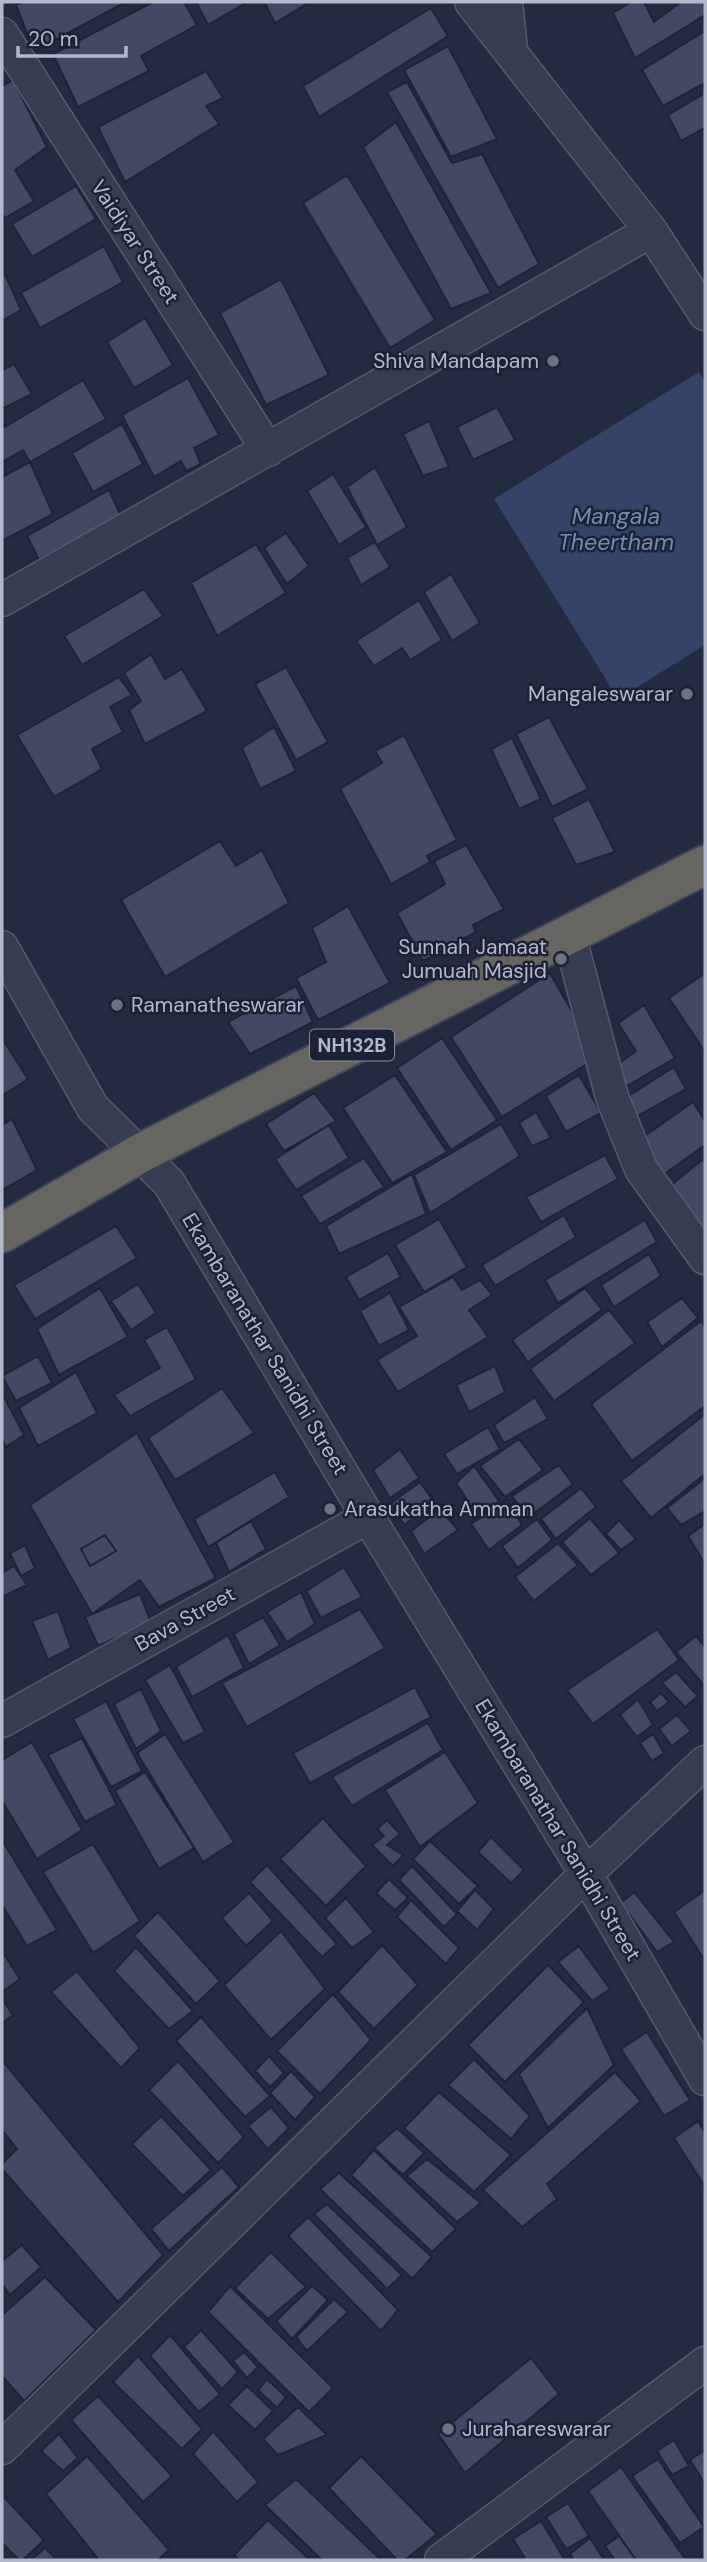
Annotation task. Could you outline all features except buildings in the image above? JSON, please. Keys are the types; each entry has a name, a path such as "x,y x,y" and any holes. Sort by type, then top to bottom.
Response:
{"highway":[{"name":"NH132B","path":"2,1233 139,1154 705,865"}],"street":[{"path":"471,2 651,231 705,314"},
{"path":"506,2 511,50"},
{"name":"Vaidiyar Street","path":"2,34 268,450"},
{"path":"2,600 651,231"},
{"path":"569,934 612,1097 641,1170 705,1258"},
{"name":"Ekambaranathar Sanidhi Street","path":"2,947 93,1108 169,1183 368,1517 586,1874 705,2079"},
{"name":"Bava Street","path":"2,1721 368,1517"},
{"path":"2,2448 586,1874 705,1762"},
{"path":"440,2560 705,2363"}],"water":[{"name":"Mangala Theertham","path":"699,372 705,381 705,645 618,699 494,499"}],"place":[{"name":"Shiva Mandapam","path":"553,361"},
{"name":"Mangaleswarar","path":"687,694"},
{"name":"Sunnah Jamaat Jumuah Masjid","path":"561,959"},
{"name":"Ramanatheswarar","path":"117,1005"},
{"name":"Arasukatha Amman","path":"330,1509"},
{"name":"Jurahareswarar","path":"448,2429"}]}
